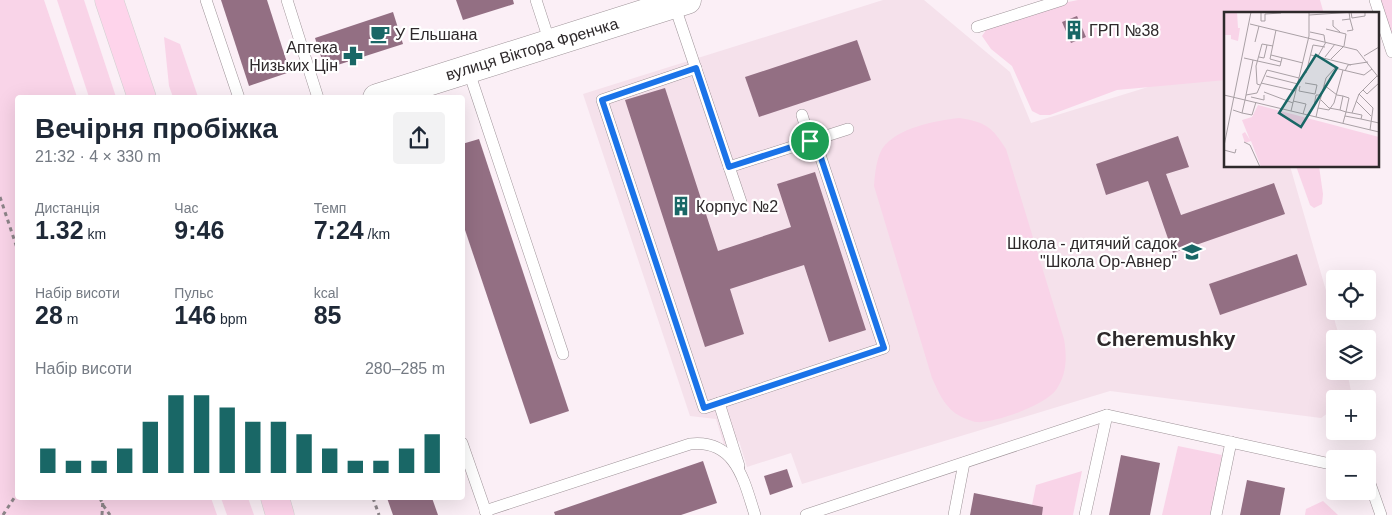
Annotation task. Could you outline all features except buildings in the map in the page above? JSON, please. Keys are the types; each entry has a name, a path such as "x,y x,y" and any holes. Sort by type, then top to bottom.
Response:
{"main road":[{"path":"109,0 141,95"},
{"path":"276,500 280,515"}],"street":[{"name":"вулиця Віктора Френчка","path":"386,95 680,2"}],"lane":[{"path":"206,0 238,95"},
{"path":"287,0 317,95"},
{"path":"536,0 550,43"},
{"path":"977,27 1062,0"},
{"path":"1375,0 1379,12"},
{"path":"680,2 696,68 741,202"},
{"path":"1380,15 1392,52"},
{"path":"696,68 602,100 704,408 884,348 818,149 810,141 802,115"},
{"path":"468,69 563,354"},
{"path":"729,167 848,129"},
{"path":"719,403 755,515"},
{"path":"1085,515 1107,415"},
{"path":"806,515 821,512 1107,415 1326,463"},
{"path":"1216,515 1231,442"},
{"path":"465,452 486,513 690,444 701,443 716,447 725,453 741,472"},
{"path":"954,515 964,463"},
{"path":"1376,500 1381,515"}],"path":[{"path":"0,197 15,242"},
{"path":"3,515 15,497"},
{"path":"102,500 110,515"},
{"path":"374,500 379,515"},
{"path":"102,515 103,505"}],"shaded area":[{"path":"0,0 44,0 76,95 15,95 15,500 212,500 217,515 0,515"},
{"path":"57,0 84,0 115,95 88,95"},
{"path":"883,0 924,0 1010,72 1031,123 1224,64 1224,168 1291,168 1326,291 1326,320 1335,320 1337,330 1326,330 1326,380 1349,380 1351,390 1326,390 1326,414 1321,418 1110,391 802,484 791,453 747,467 739,441 724,445 716,419 690,416 583,94"},
{"path":"1078,0 1320,0 1323,12 1224,12 1224,80 1117,90 1050,115 1040,115 1032,111 1012,66 991,49 982,36 995,17"},
{"path":"1370,0 1392,0 1392,56 1380,25 1380,12 1375,12"},
{"path":"164,37 180,44 197,95 172,95 169,86"},
{"path":"959,118 976,121 987,127 997,135 1006,149 1064,339 1066,352 1064,372 1060,384 1050,396 1019,412 984,422 976,422 955,413 936,388 874,186 878,158 882,149 889,141 897,135 917,126"},
{"path":"1297,168 1319,168 1323,194 1322,204 1314,208 1310,205"},
{"path":"1178,446 1222,455 1211,515 1162,515"},
{"path":"1082,471 1073,515 1030,515 1036,485"},
{"path":"222,500 249,500 254,515 227,515"},
{"path":"1323,501 1338,515 1305,515 1306,509"}],"place":[{"name":"ГРП №38","path":"1074,30"},
{"name":"У Ельшана","path":"380,34"},
{"name":"Аптека Низьких Цін","path":"353,56"},
{"name":"Корпус №2","path":"681,206"},
{"name":"Школа - дитячий садок \"Школа Ор-Авнер\"","path":"1192,252"}],"district":[{"name":"Cheremushky","path":"1166,338"}],"route":[{"path":"696,68 729,167 810,141 818,149 884,348 704,408 602,100 696,68"}]}
